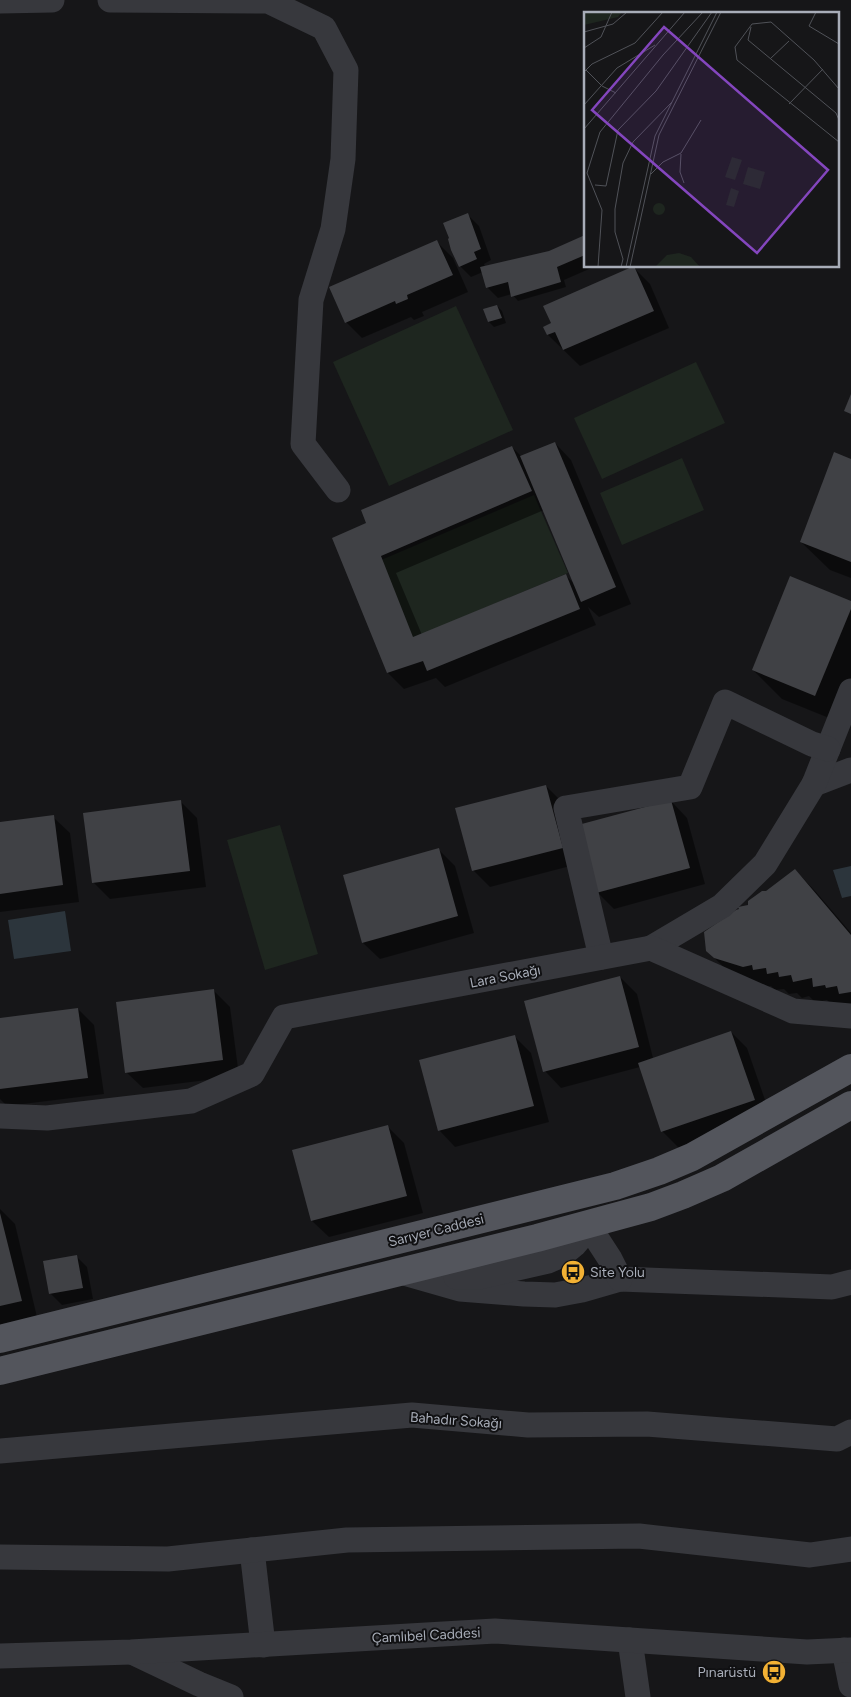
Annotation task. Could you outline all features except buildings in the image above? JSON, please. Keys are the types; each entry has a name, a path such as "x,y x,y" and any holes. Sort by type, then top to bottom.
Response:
{"main road":[{"name":"Sarıyer Caddesi","path":"0,1339 564,1197 615,1186 658,1172 692,1158 851,1068"},
{"path":"0,1371 588,1225 651,1207 722,1178 851,1105"},
{"path":"564,1197 588,1225"}],"street":[{"path":"0,1 52,0"},
{"path":"110,0 268,1 324,28 346,70 343,159 333,229 311,300 303,444 338,490"},
{"name":"Lara Sokağı","path":"0,1116 47,1118 191,1100 252,1074 284,1017 651,948 722,906 765,864 814,784 851,691"},
{"path":"601,958 566,808 690,786 725,702 812,744 828,749"},
{"path":"814,784 851,770"},
{"path":"651,948 793,1011 851,1016"},
{"path":"588,1225 610,1259 620,1279"},
{"path":"397,1271 460,1289 556,1295 620,1279 832,1287 851,1282"},
{"name":"Bahadır Sokağı","path":"0,1451 412,1415 528,1425 647,1424 837,1439 851,1432"},
{"path":"0,1557 168,1560 347,1540 639,1536 810,1555 851,1549"},
{"path":"252,1550 263,1645"},
{"name":"Çamlıbel Caddesi","path":"0,1656 132,1652 495,1632 807,1652 847,1650"},
{"path":"630,1640 638,1697"},
{"path":"847,1650 851,1685"},
{"path":"132,1652 199,1684 232,1697"}],"shaded area":[{"path":"456,306 513,430 389,486 333,362"},
{"path":"696,362 725,423 602,479 574,418"},
{"path":"682,458 704,510 622,545 600,493"},
{"path":"534,495 568,573 413,638 381,560"},
{"path":"280,825 318,954 265,970 227,840"},
{"path":"851,866 851,896 842,898 833,870"},
{"path":"65,911 71,951 14,959 8,920"}],"place":[{"name":"Site Yolu","path":"573,1272"},
{"name":"Pınarüstü","path":"774,1672"}]}
